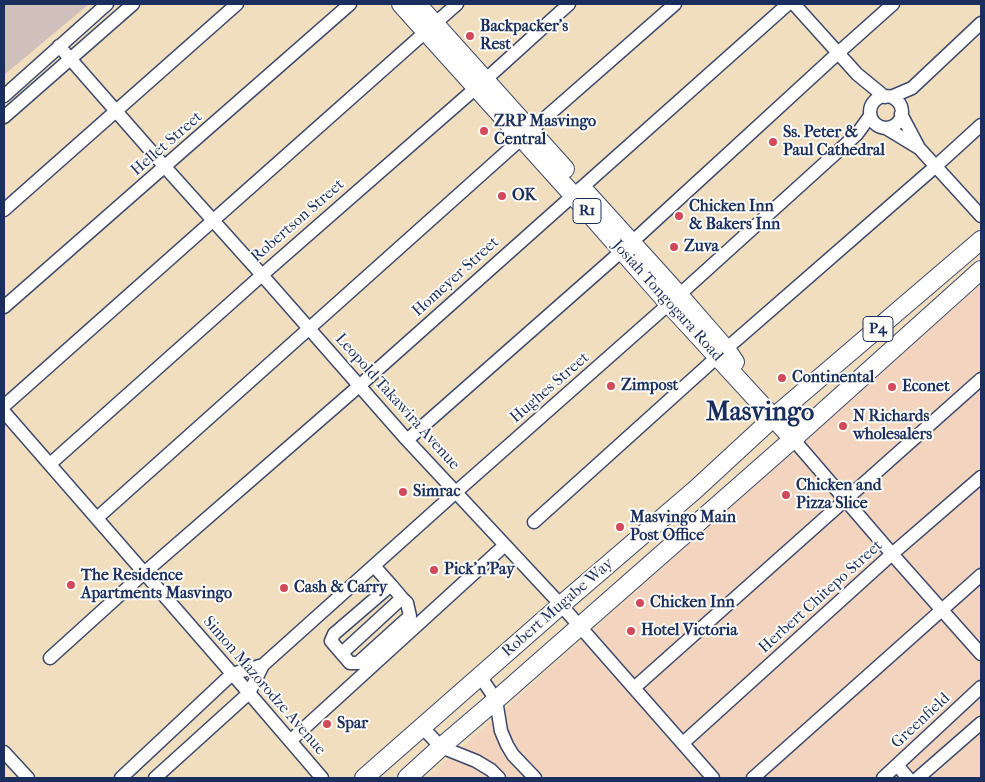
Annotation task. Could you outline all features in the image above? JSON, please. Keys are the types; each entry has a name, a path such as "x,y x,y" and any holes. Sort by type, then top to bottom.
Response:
{"highway":[{"name":"Josiah Tongogara Road","path":"401,4 430,28 526,134 722,353 793,439"},
{"name":"Josiah Tongogara Road","path":"417,4 430,28"},
{"name":"Josiah Tongogara Road","path":"577,191 632,242 674,300"},
{"name":"P4","path":"774,417 981,240"},
{"name":"P4","path":"793,439 981,270"},
{"path":"926,288 941,306"},
{"path":"855,349 871,368"},
{"name":"Robert Mugabe Way","path":"364,778 696,489 774,417"},
{"name":"Robert Mugabe Way","path":"407,778 793,439"},
{"path":"696,489 713,509"},
{"path":"640,537 656,558"}],"street":[{"path":"4,96 107,4"},
{"path":"4,117 134,4"},
{"path":"4,210 238,4"},
{"name":"Hellet Street","path":"4,307 350,4"},
{"path":"4,406 457,4"},
{"name":"Robertson Street","path":"50,464 569,4"},
{"path":"97,518 526,134 675,4"},
{"name":"Homeyer Street","path":"50,658 144,572 359,386 788,4"},
{"path":"794,4 857,74 899,104 901,112 920,148 981,216"},
{"path":"407,440 632,242 893,4"},
{"path":"856,134 894,126 898,122 912,88 981,23"},
{"name":"Leopold Takawira Avenue","path":"59,46 407,440 561,605 713,778"},
{"path":"857,74 876,124 920,148"},
{"path":"871,110 875,101 912,88"},
{"name":"Hughes Street","path":"263,665 674,300 856,134 871,110"},
{"path":"534,522 722,353 981,125"},
{"path":"634,688 981,379"},
{"name":"Simon Mazorodze Avenue","path":"4,412 322,778"},
{"path":"793,439 981,654"},
{"name":"Herbert Chitepo Street","path":"683,743 892,554 981,477"},
{"path":"290,741 505,545"},
{"path":"374,566 391,585 402,598 407,603 410,616 358,663 350,663 331,641 334,634 391,585"},
{"path":"753,778 981,575"},
{"path":"342,654 402,598"},
{"path":"121,778 232,674 263,665"},
{"path":"155,778 249,693 263,665"},
{"path":"480,676 496,700 503,737 513,754 535,778"},
{"name":"Greenfield","path":"883,778 981,687"},
{"path":"918,778 981,723"},
{"path":"422,727 441,747 476,760 499,778"},
{"path":"153,748 169,766"},
{"path":"4,752 28,778"},
{"path":"897,765 908,778"}],"shaded area":[{"path":"4,4 89,4 4,75"},
{"path":"981,282 981,778 428,778"}],"place":[{"name":"Backpacker's Rest","path":"470,36"},
{"name":"ZRP Masvingo Central","path":"484,131"},
{"name":"Ss. Peter & Paul Cathedral","path":"773,142"},
{"name":"OK","path":"502,196"},
{"name":"Chicken Inn & Bakers Inn","path":"679,216"},
{"name":"Zuva","path":"674,247"},
{"name":"Continental","path":"782,378"},
{"name":"Zimpost","path":"611,386"},
{"name":"Econet","path":"892,387"},
{"name":"N Richards wholesalers","path":"843,426"},
{"name":"Simrac","path":"403,492"},
{"name":"Chicken and Pizza Slice","path":"786,495"},
{"name":"Masvingo Main Post Office","path":"620,527"},
{"name":"Pick'n'Pay","path":"434,570"},
{"name":"The Residence Apartments Masvingo","path":"71,585"},
{"name":"Cash & Carry","path":"284,588"},
{"name":"Chicken Inn","path":"640,603"},
{"name":"Hotel Victoria","path":"631,631"},
{"name":"Spar","path":"327,724"}],"district":[{"name":"Masvingo","path":"760,414"}]}
